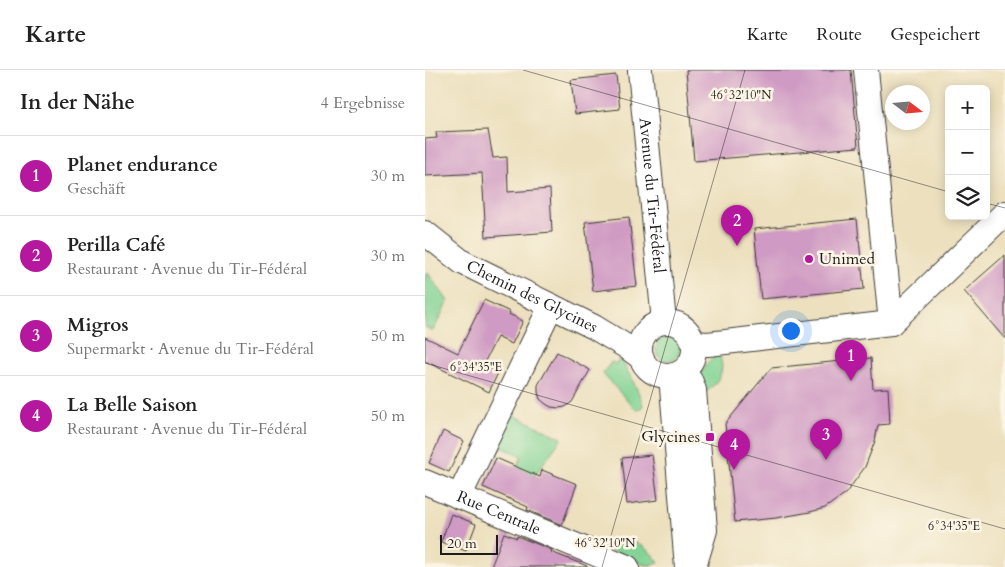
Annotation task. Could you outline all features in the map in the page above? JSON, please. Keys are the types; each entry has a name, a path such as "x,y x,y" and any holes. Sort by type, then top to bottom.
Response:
{"street":[{"name":"Avenue du Tir-Fédéral","path":"640,70 664,322"},
{"path":"866,70 891,323"},
{"path":"694,343 707,344 891,323 1005,213"},
{"name":"Chemin des Glycines","path":"425,233 463,262 593,326 642,358"},
{"path":"459,497 551,306"},
{"path":"664,322 673,322 681,325 692,336 694,343 695,352 693,359 689,366 677,374 661,376 653,372 646,366 640,352 640,345 649,328 664,322"},
{"path":"677,374 687,567"},
{"path":"677,374 691,382 694,390 705,530 694,567"},
{"name":"Rue Centrale","path":"425,482 627,567"}],"green space":[{"path":"427,272 448,301 433,331 425,327 425,277"},
{"path":"668,337 676,341 680,349 676,357 668,361 660,357 656,349 660,341"},
{"path":"719,354 722,370 717,380 705,392 698,380 706,365"},
{"path":"620,358 641,399 643,405 640,408 635,409 603,374 611,362 616,364"},
{"path":"505,411 562,438 534,476 517,467 522,456 501,447 496,458 485,453"},
{"path":"616,539 641,545 659,563 645,565 601,546"}],"building":[{"path":"686,70 851,70 858,147 694,161"},
{"path":"616,75 620,109 575,114 571,80"},
{"path":"488,130 493,158 507,157 508,192 550,189 552,232 486,237 482,173 425,176 425,139 437,138 436,132"},
{"path":"629,217 637,286 593,291 585,222"},
{"name":"Unimed","path":"857,219 864,289 761,299 754,229"},
{"path":"1005,255 1005,339 964,291"},
{"path":"484,300 510,312 509,314 523,321 512,344 497,337 483,365 498,373 489,392 425,361 425,337 458,353"},
{"path":"557,352 590,370 572,402 565,407 559,408 546,404 540,399 538,392 538,385"},
{"path":"871,358 873,389 888,388 890,424 878,425 875,441 865,467 846,493 825,508 810,512 735,522 725,424 771,368"},
{"path":"443,431 464,441 449,472 429,463"},
{"path":"652,455 658,500 627,504 622,458"},
{"path":"496,458 540,477 542,470 577,484 562,525 527,510 528,507 483,487"},
{"path":"451,514 476,524 466,551 441,542"},
{"path":"504,533 517,538 517,536 552,550 551,552 587,567 491,567"}],"place":[{"name":"Perilla Café","path":"737,246"},
{"name":"Unimed","path":"809,259"},
{"name":"Planet endurance","path":"851,381"},
{"name":"Glycines","path":"710,437"},
{"name":"Migros","path":"826,460"},
{"name":"La Belle Saison","path":"734,470"}]}
